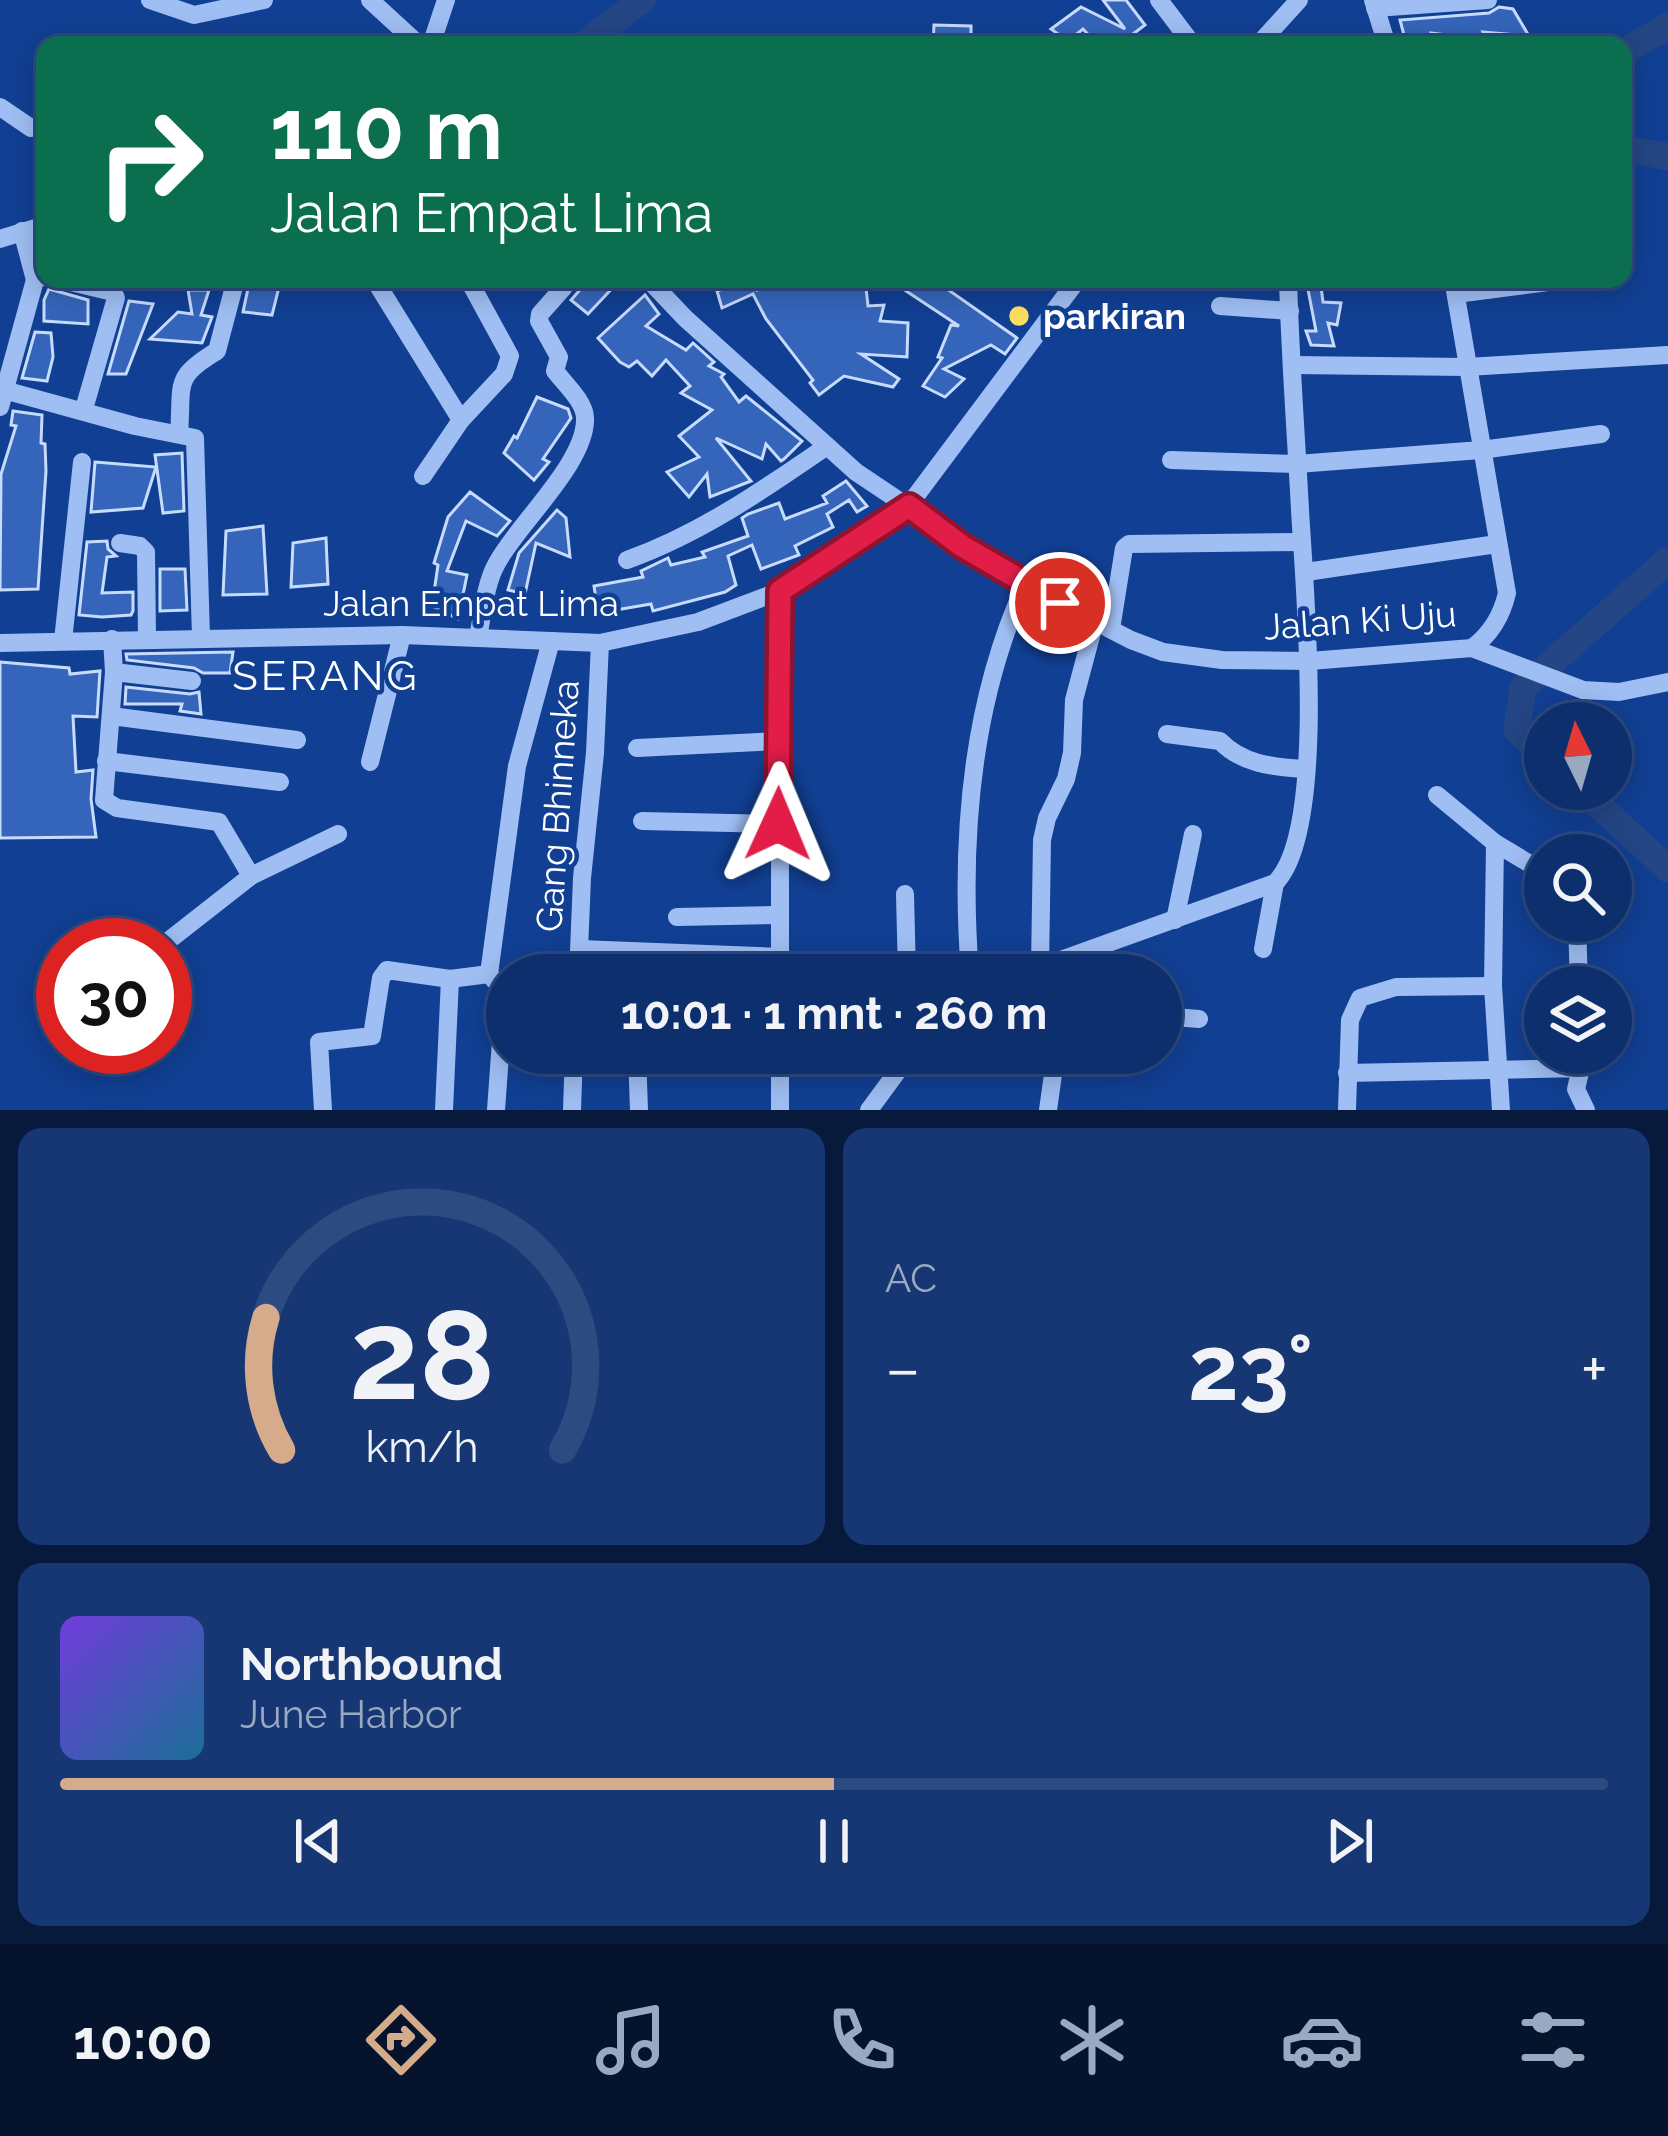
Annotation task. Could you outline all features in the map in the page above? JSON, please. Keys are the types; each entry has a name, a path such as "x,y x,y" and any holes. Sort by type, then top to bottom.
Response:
{"street":[{"path":"150,0 194,15 264,0"},
{"path":"370,0 409,36"},
{"path":"434,36 446,0"},
{"path":"1159,0 1186,36"},
{"path":"1274,36 1299,0"},
{"path":"1384,36 1374,4 1488,0"},
{"path":"0,107 31,128"},
{"path":"0,239 36,227"},
{"path":"22,231 36,268"},
{"path":"37,288 2,395 84,409 195,438 201,637"},
{"path":"84,409 116,298 113,292 96,288"},
{"path":"179,434 184,376 194,363 217,351 234,288"},
{"path":"380,288 461,420"},
{"path":"423,476 461,420 504,374 510,356 473,288"},
{"path":"478,637 495,566 547,497 585,424 584,410 555,370 560,357 539,320 563,288"},
{"name":"Jalan Ki Uju","path":"656,288 856,472 1024,585 1163,652 1190,658 1310,661 1472,648 1484,640 1504,608 1507,592 1455,288"},
{"name":"Jalan Empat Lima","path":"0,643 402,635 600,643 680,627 780,591 909,506 1071,288"},
{"path":"1098,954 1275,883 1292,854 1304,769 1310,661 1288,288"},
{"path":"1220,306 1289,311"},
{"path":"1292,365 1467,368 1668,355"},
{"path":"1171,460 1297,464 1480,450 1601,434"},
{"path":"627,560 690,533 827,446"},
{"path":"64,641 82,462"},
{"path":"1040,954 1044,829 1072,753 1073,700 1081,661 1103,625 1124,548 1129,544 1302,542"},
{"path":"120,543 140,546 146,552 147,638"},
{"path":"1306,572 1497,544"},
{"path":"969,954 965,876 973,776 1006,625 1024,585"},
{"path":"780,591 780,954"},
{"path":"370,762 402,635"},
{"path":"112,639 114,672 104,800 108,806 219,822 251,876"},
{"path":"500,954 517,766 551,641"},
{"name":"Gang Bhinneka","path":"580,954 581,878 595,753 600,643"},
{"path":"1472,648 1583,690 1619,692 1668,682"},
{"path":"114,672 192,681"},
{"path":"110,716 297,740"},
{"path":"1167,734 1220,741 1229,753 1241,758 1304,769"},
{"path":"637,748 779,741"},
{"path":"106,761 280,782"},
{"path":"1437,795 1524,860"},
{"path":"641,821 778,824"},
{"path":"192,922 251,876 338,834"},
{"path":"1175,920 1192,834"},
{"path":"1495,843 1493,986 1501,1110"},
{"path":"1263,949 1275,883"},
{"path":"905,894 906,954"},
{"path":"676,916 778,915"},
{"path":"580,950 630,954"},
{"path":"323,1110 319,1042 372,1036 381,978 387,970 450,979 486,978"},
{"path":"444,1110 450,979"},
{"path":"1347,1110 1350,1020 1360,998 1396,987 1493,986"},
{"path":"1182,1018 1199,1019"},
{"path":"1347,1073 1524,1068"},
{"path":"496,1110 499,1074"},
{"path":"572,1110 573,1074"},
{"path":"638,1074 639,1110"},
{"path":"780,1074 780,1110"},
{"path":"869,1110 895,1074"},
{"path":"1048,1110 1053,1074"},
{"path":"1579,1074 1576,1089 1586,1110"}],"building":[{"path":"1103,0 1126,0 1145,25 1130,36 1090,36 1083,29 1074,36 1061,36 1051,29 1081,7 1125,29"},
{"path":"1499,7 1513,9 1529,36 1483,32 1485,36 1404,36 1400,20 1489,13"},
{"path":"934,25 971,26 971,36 933,36"},
{"path":"248,288 279,288 272,315 243,312"},
{"path":"613,288 588,314 571,300 579,291"},
{"path":"866,288 868,306 884,305 880,321 908,323 907,357 861,354 899,379 893,387 844,376 819,395 753,294 722,308 717,291"},
{"path":"902,288 948,288 1017,338 1005,354 991,345 944,369 964,379 945,397 923,386 942,358 938,357 951,325 959,326"},
{"path":"1308,288 1321,288 1323,302 1341,303 1337,325 1328,323 1334,346 1311,345 1306,331 1316,331"},
{"path":"49,289 88,300 88,324 44,321"},
{"path":"188,290 209,290 201,315 212,317 202,343 150,339 178,312 192,314"},
{"path":"645,295 659,314 646,326 686,350 693,343 714,362 709,366 724,374 721,377 739,402 746,396 802,441 784,459 766,444 762,459 716,438 751,481 710,497 707,474 689,497 667,472 699,457 679,436 712,410 681,393 690,386 666,360 652,376 637,361 629,367 620,362 598,338"},
{"path":"129,301 153,304 126,374 108,374"},
{"path":"35,332 51,333 53,357 47,381 22,378"},
{"path":"537,397 568,409 571,418 543,459 549,462 534,480 504,453"},
{"path":"13,411 42,415 46,471 38,589 0,590 1,474 16,426 11,425"},
{"path":"182,453 184,511 163,513 155,455"},
{"path":"95,462 156,467 143,508 91,512"},
{"path":"846,481 867,506 857,512 849,500 827,514 833,527 795,546 799,555 761,569 752,545 728,556 736,585 725,592 653,611 651,604 598,613 594,586 643,577 641,571 668,558 671,565 705,557 702,552 748,536 742,518 748,514 779,503 785,519 827,503 823,496"},
{"path":"470,492 510,521 497,536 466,521 447,571 467,575 458,619 432,606 438,565 434,563 448,517"},
{"path":"557,510 566,518 570,557 536,543 525,594 508,590 519,553"},
{"path":"263,526 267,594 223,595 226,531"},
{"path":"326,538 328,584 291,587 293,543"},
{"path":"107,541 116,556 107,557 102,593 133,592 133,611 131,615 79,615 87,542"},
{"path":"160,569 185,569 187,610 160,611"},
{"path":"233,652 230,673 127,660 126,654"},
{"path":"0,662 69,668 70,674 100,671 97,717 73,716 76,772 93,770 96,837 0,838"},
{"path":"126,687 199,692 201,714 180,711 182,704 125,704"}],"waterway":[{"path":"594,36 642,0"},
{"path":"1632,47 1668,26"},
{"path":"1632,150 1668,157"},
{"path":"1524,736 1517,730 1523,688 1668,560"},
{"path":"1604,810 1668,869"}],"place":[{"name":"parkiran","path":"1019,316"}],"district":[{"name":"SERANG","path":"326,675"}],"route":[{"path":"778,824 780,591 909,506 962,546 1060,603"}]}
